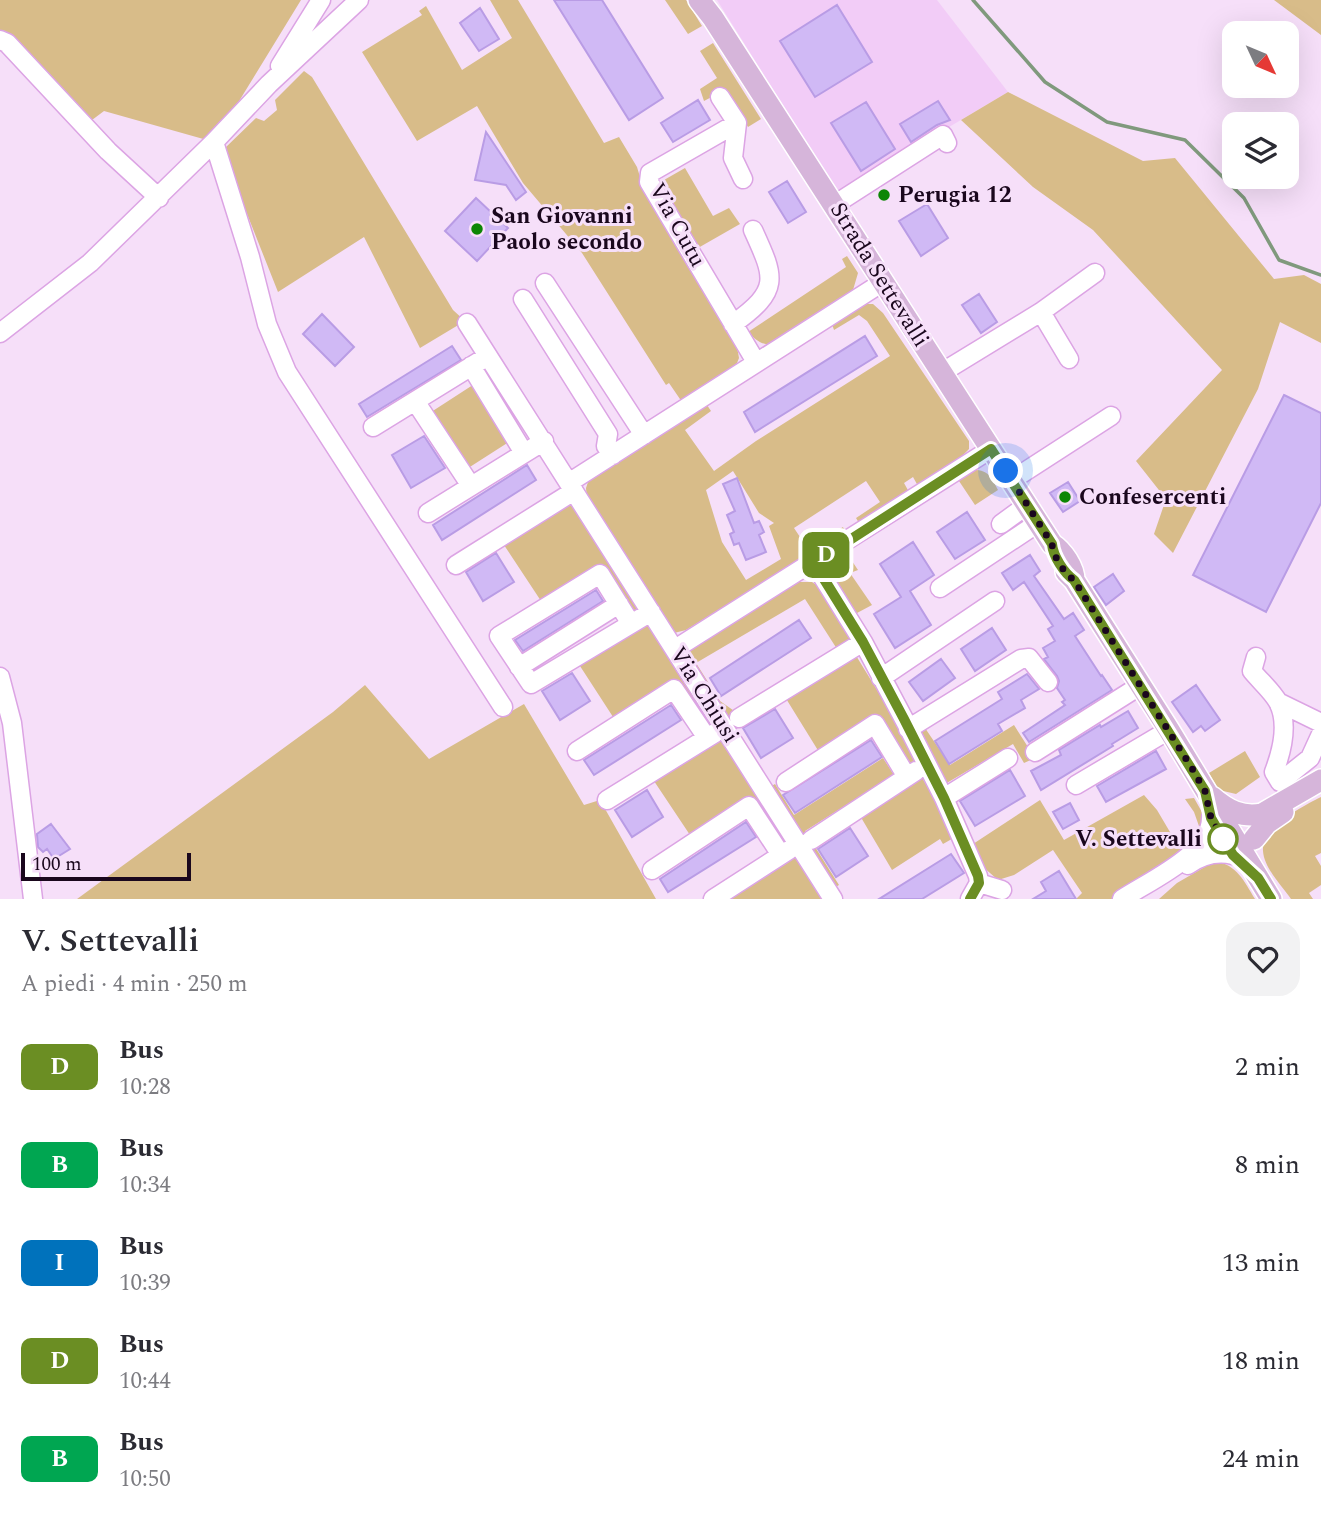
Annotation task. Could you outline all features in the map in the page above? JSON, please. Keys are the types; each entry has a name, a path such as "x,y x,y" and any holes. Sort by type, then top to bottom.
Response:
{"main road":[{"name":"Strada Settevalli","path":"703,2 1012,480 1052,544 1053,552 1141,685 1271,899"},
{"path":"1205,791 1232,811 1254,816 1321,780"},
{"path":"1254,839 1267,823 1279,814 1321,790"},
{"path":"1258,878 1254,839 1257,822 1262,814"}],"street":[{"path":"269,84 321,0"},
{"path":"0,333 90,263 215,142 269,84 359,0"},
{"path":"0,40 7,43 108,151 159,198"},
{"path":"720,97 737,123 733,158 743,179"},
{"name":"Via Cutu","path":"737,123 650,173 649,182 756,362"},
{"path":"834,205 943,135 947,143"},
{"path":"215,142 267,324 287,372 503,707"},
{"path":"733,324 766,294 769,281 770,268 753,230"},
{"path":"941,373 1041,312 1095,273"},
{"path":"456,565 644,435 714,400 756,362 883,282"},
{"path":"545,283 644,435"},
{"path":"523,299 608,434 606,446 613,455"},
{"path":"1041,312 1069,359"},
{"name":"Via Chiusi","path":"467,323 675,649 732,722 804,842 833,899"},
{"path":"373,427 488,356"},
{"path":"471,366 524,453"},
{"path":"415,401 471,486"},
{"path":"1012,480 1111,416"},
{"path":"428,513 544,441"},
{"path":"675,649 991,449"},
{"path":"1001,524 1033,514"},
{"path":"940,588 1033,514"},
{"path":"814,563 863,642 944,798 987,892"},
{"path":"631,624 600,574 499,636 531,684 652,612"},
{"path":"881,678 995,601"},
{"path":"519,667 619,604"},
{"path":"607,800 863,642"},
{"path":"1256,657 1252,671 1278,702 1321,723"},
{"path":"908,729 1021,659 1029,658 1048,682"},
{"path":"0,677 12,723 33,899"},
{"path":"1035,752 1141,685"},
{"path":"577,751 674,690 707,738"},
{"path":"949,704 981,691"},
{"path":"1278,702 1284,731 1282,753 1274,772 1280,782 1310,758 1321,734"},
{"path":"786,782 875,723 907,777"},
{"path":"1076,785 1169,730"},
{"path":"944,798 1008,758"},
{"path":"713,899 927,764"},
{"name":"Strada Settevalli","path":"1205,791 1211,818 1233,855 1258,878"},
{"path":"652,870 749,806 781,855"},
{"path":"1122,899 1195,852 1211,829 1211,818"},
{"path":"1135,899 1197,859 1222,853 1233,855"},
{"path":"1146,899 1159,884"}],"shaded area":[{"path":"0,0 301,0 214,142 104,111 88,123 0,40"},
{"path":"490,0 518,0 604,143 619,137 637,167 643,187 737,347 739,358 735,368 682,402 669,383 666,385 582,253 523,183 477,106 417,141 362,52 422,15 419,11 426,6 462,70 512,38"},
{"path":"665,0 686,0 702,26 688,34"},
{"path":"717,0 937,0 1008,92 838,193"},
{"path":"1274,0 1321,0 1321,35"},
{"path":"713,43 761,119 748,127 725,90 704,101 700,89 717,78 700,51"},
{"path":"304,71 312,77 453,310 465,321 420,348 364,237 278,292 226,161 225,148 256,118 264,121 277,110 275,100"},
{"path":"1008,92 1143,161 1175,158 1274,279 1304,275 1321,284 1321,343 1280,322 1258,389 1173,553 1154,534 1166,499 1136,461 1222,370 1093,230 1033,187 961,120"},
{"path":"685,168 713,216 729,208 740,224 698,248 657,184"},
{"path":"847,256 858,273 853,290 844,300 775,344 760,342 748,332 846,267 842,259"},
{"path":"866,304 873,304 883,313 969,441 969,449 918,486 913,477 904,483 909,492 859,523 856,518 880,502 866,481 794,528 808,549 843,527 845,532 686,630 674,633 587,500 586,488 590,476 705,402 711,411 685,430 714,471 756,441 890,356 867,321 859,315 834,330 832,324","holes":["733,471 759,513 774,523 769,526 781,559 746,580 722,542 706,490"]},
{"path":"479,381 515,438 462,472 425,416"},
{"path":"974,470 987,473 998,490 975,505 959,481"},
{"path":"571,504 640,608 632,613 601,566 541,601 504,545"},
{"path":"848,555 858,570 850,573 872,605 857,613 836,581 833,567 835,560"},
{"path":"798,582 812,582 819,587 853,639 837,649 805,599 696,663 720,701 740,715 731,721 691,665 688,658 691,650"},
{"path":"647,622 715,725 707,731 674,681 615,720 580,666"},
{"path":"855,654 920,760 906,769 875,718 819,752 785,697"},
{"path":"365,685 429,759 524,704 584,805 600,800 656,899 77,899 333,712"},
{"path":"1014,725 1035,758 1024,763 1013,744 945,784 917,736 919,727 925,728 950,765"},
{"path":"720,737 790,844 781,850 748,801 692,838 654,781"},
{"path":"1245,751 1260,777 1236,794 1219,790 1209,773"},
{"path":"883,758 894,775 805,831 839,885 832,889 768,788 775,784 794,815"},
{"path":"921,776 957,836 943,844 940,839 892,870 859,814"},
{"path":"1144,795 1157,810 1180,849 1193,841 1200,829 1194,812 1185,799 1194,798 1207,821 1197,845 1114,899 1076,899 1082,893 1053,850 1014,875 998,880 982,866 973,844 1040,800 1064,840"},
{"path":"1321,797 1321,853 1315,856 1321,866 1321,885 1309,893 1313,899 1291,899 1267,864 1263,851 1264,842 1284,819"},
{"path":"797,854 826,899 729,899"},
{"path":"1215,861 1234,870 1255,899 1159,899 1177,883"}],"building":[{"path":"554,0 602,0 663,98 629,120"},
{"path":"837,5 872,62 815,97 780,41"},
{"path":"480,8 499,39 479,51 460,23"},
{"path":"698,100 710,120 673,142 661,123"},
{"path":"938,101 950,120 911,142 900,124"},
{"path":"866,102 895,149 861,171 831,123"},
{"path":"486,132 526,192 516,200 506,185 475,180"},
{"path":"787,181 806,212 788,223 769,192"},
{"name":"San Giovanni Paolo secondo","path":"476,198 508,228 477,261 445,231"},
{"path":"927,204 948,238 921,256 899,221"},
{"path":"979,294 997,322 981,333 962,305"},
{"path":"322,314 354,347 335,366 303,334"},
{"path":"865,336 877,356 755,432 744,412"},
{"path":"452,346 461,360 367,417 359,404"},
{"path":"1284,395 1321,413 1321,503 1266,612 1193,575"},
{"path":"424,436 445,468 411,488 392,455"},
{"path":"527,465 536,480 442,540 433,525"},
{"path":"737,478 754,523 759,521 764,532 759,535 766,552 746,560 739,543 734,545 730,534 734,532 727,515 735,511 723,484"},
{"name":"Confesercenti","path":"1068,482 1080,501 1063,512 1050,493"},
{"path":"967,512 985,540 955,559 937,532"},
{"path":"913,542 934,575 910,591 931,625 895,648 874,614 901,597 880,564"},
{"path":"496,553 514,582 483,601 466,572"},
{"path":"1030,555 1040,571 1034,576 1064,619 1073,613 1084,630 1075,636 1112,690 1029,742 1023,733 1065,705 1062,702 1065,700 1057,688 1057,676 1044,659 1048,657 1043,648 1055,641 1048,629 1053,626 1024,582 1013,590 1002,573"},
{"path":"1113,574 1124,591 1106,605 1094,587"},
{"path":"596,590 603,601 523,651 515,640"},
{"path":"799,620 811,638 721,696 710,678"},
{"path":"992,628 1006,650 975,671 961,649"},
{"path":"941,659 955,678 923,701 909,682"},
{"path":"572,673 590,701 560,720 542,691"},
{"path":"1027,674 1039,689 1021,700 1025,708 998,724 1002,731 949,764 935,741 1002,699 998,692"},
{"path":"1196,685 1220,720 1205,731 1201,726 1193,732 1172,702"},
{"path":"671,705 681,720 594,775 584,760"},
{"path":"775,709 793,738 761,758 743,728"},
{"path":"1128,711 1138,728 1041,790 1031,771 1061,755 1059,750"},
{"path":"871,740 882,757 795,813 783,795"},
{"path":"1156,751 1166,769 1106,802 1097,786"},
{"path":"1010,770 1025,796 975,826 960,801"},
{"path":"647,790 663,817 632,837 615,810"},
{"path":"1070,803 1079,820 1063,829 1053,812"},
{"path":"746,822 756,837 668,892 660,879"},
{"path":"51,824 70,849 54,859 47,849 43,852 38,847 37,834"},
{"path":"850,828 868,856 836,877 818,849"},
{"path":"951,854 964,873 922,899 879,899"},
{"path":"1059,871 1076,899 1033,899 1046,891 1041,882"}],"waterway":[{"path":"973,0 1045,82 1107,122 1185,140 1244,198 1279,260 1321,275"}],"bus line":[{"name":"D","path":"970,899 979,883 978,876 944,798 863,642 814,563 991,449 1052,544 1053,552 1069,577 1074,580 1169,730 1205,791 1211,818 1233,855 1258,878 1271,899"}],"place":[{"name":"Perugia 12","path":"884,195"},
{"name":"San Giovanni Paolo secondo","path":"477,229"},
{"name":"Confesercenti","path":"1065,497"},
{"name":"V. Settevalli","path":"1223,839"}],"route":[{"path":"1006,471 1052,544 1053,552 1116,645 1193,770 1205,791 1211,818 1223,839"}]}
